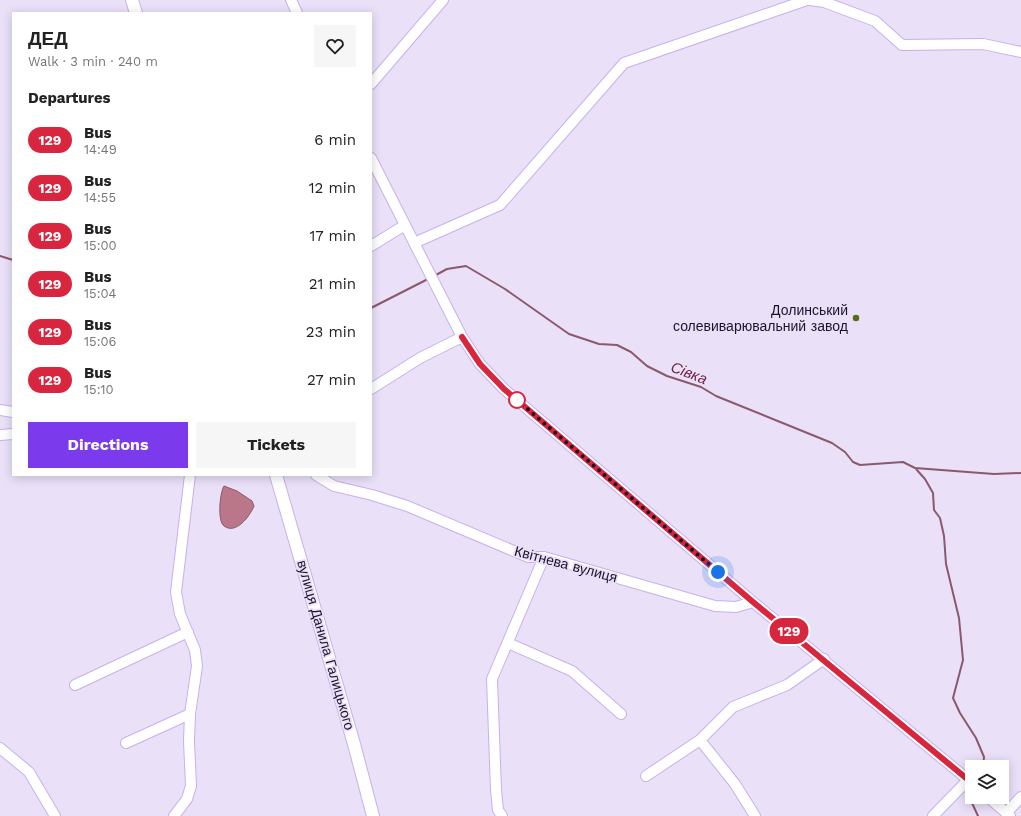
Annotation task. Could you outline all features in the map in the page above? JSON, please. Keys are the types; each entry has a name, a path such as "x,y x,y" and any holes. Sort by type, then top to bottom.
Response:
{"main road":[{"path":"132,0 136,12"},
{"name":"вулиця Данила Галицького","path":"276,476 354,744 373,816"}],"street":[{"path":"291,0 297,12"},
{"path":"372,83 443,0"},
{"path":"414,243 500,205 624,63 807,0"},
{"path":"810,0 824,1 875,21 902,45 983,44 1021,52"},
{"path":"372,160 462,337 480,364 504,389 753,602 965,778"},
{"path":"372,245 405,225"},
{"path":"372,388 420,358 462,337"},
{"path":"0,410 12,412"},
{"path":"0,435 12,434"},
{"path":"174,816 187,799 191,786 188,741 190,714 197,666 195,650 180,614 176,592 190,476"},
{"name":"Квітнева вулиця","path":"318,476 334,486 372,495 407,506 528,557 544,557 715,606 736,607 753,602"},
{"path":"502,816 498,810 496,790 492,679 544,557"},
{"path":"75,685 188,632"},
{"path":"508,643 572,671 621,714"},
{"path":"646,776 700,740 733,708 787,684 824,660"},
{"path":"126,743 190,714"},
{"path":"700,740 735,784 755,816"},
{"path":"0,748 29,772 55,816"},
{"path":"933,816 965,787"},
{"path":"996,804 1008,814 1021,796"}],"shaded area":[{"path":"224,486 237,491 252,501 254,506 246,519 238,526 233,528 224,526 220,518 220,500"}],"waterway":[{"name":"Сівка","path":"0,256 12,260"},
{"name":"Сівка","path":"434,276 447,269 466,266 505,289 569,334 599,344 617,345 631,352 647,366 667,376 701,387 716,396 832,443 845,452 853,462 860,465 903,462 915,468 994,474 1021,473"},
{"name":"Сівка","path":"372,307 428,279"},
{"path":"916,469 925,479 933,493 934,510 940,518 944,536 946,564 959,618 963,660 953,698 960,713 976,738 984,757 984,760"},
{"path":"972,804 978,816"}],"bus line":[{"name":"129","path":"462,337 480,364 504,389 753,602 965,777"}],"place":[{"name":"Долинський солевиварювальний завод","path":"856,318"}],"route":[{"path":"517,400 516,399 718,572"}]}
